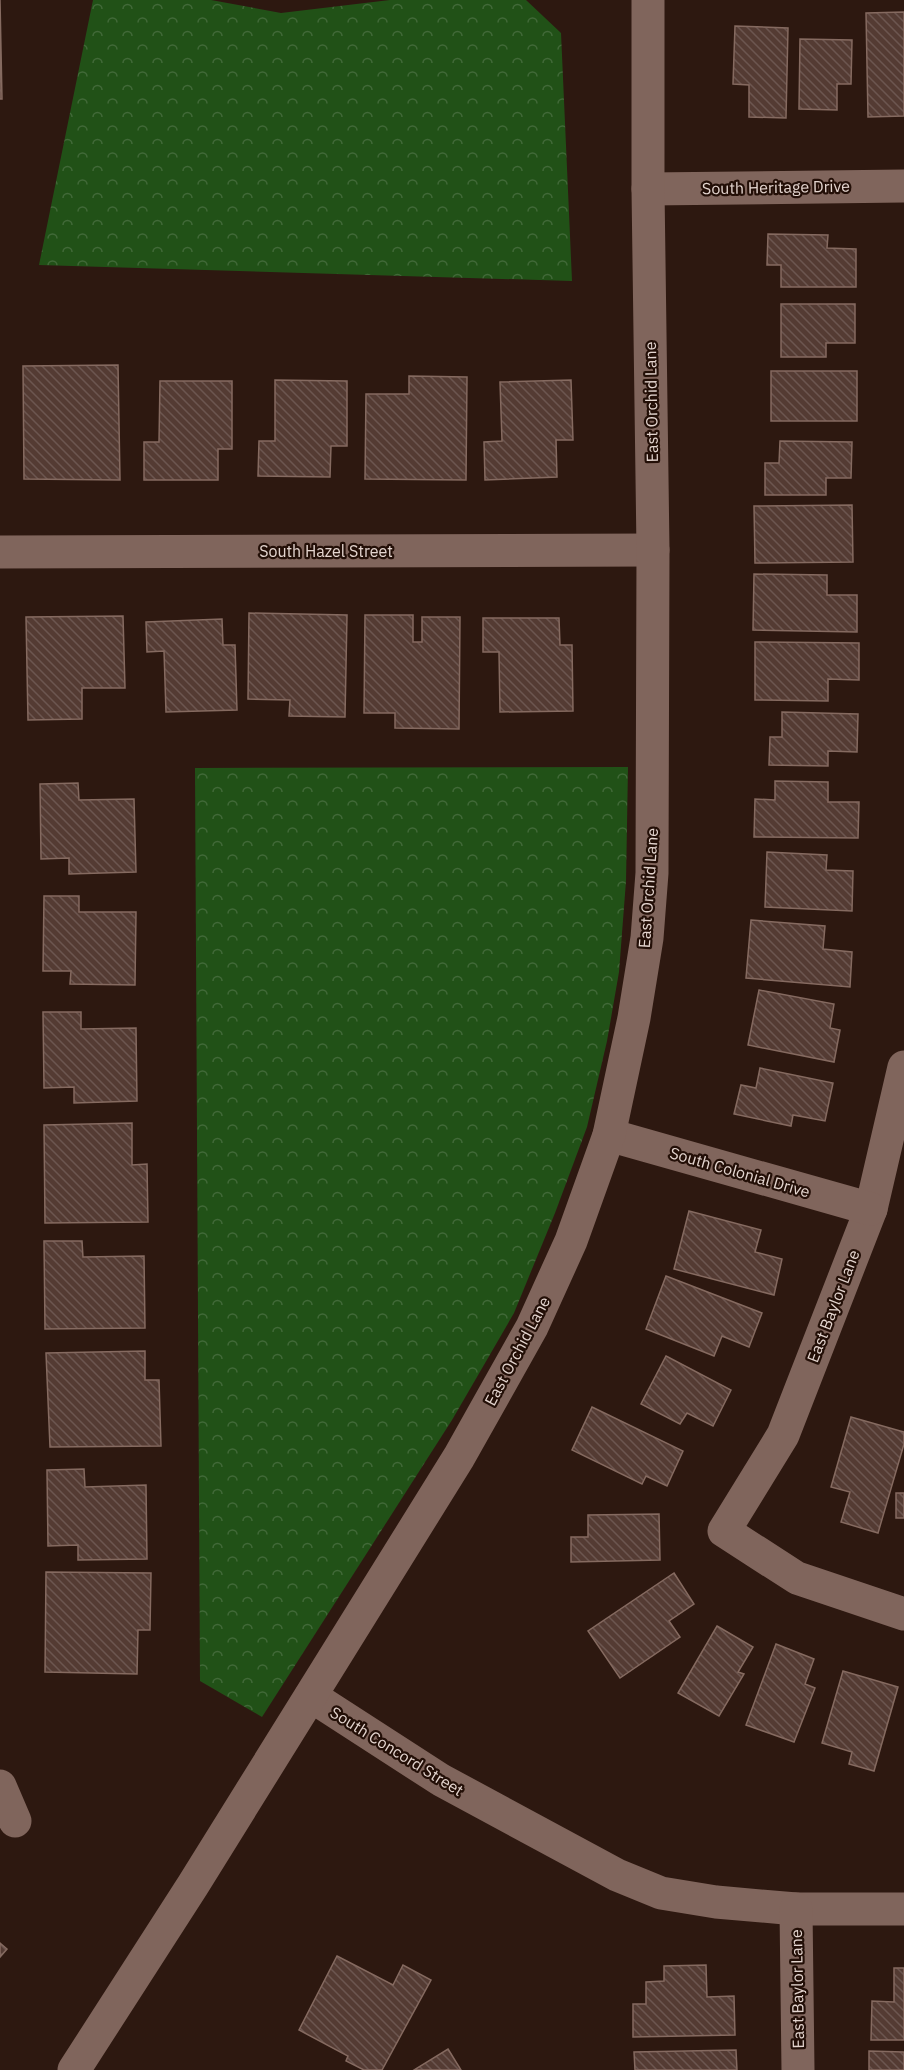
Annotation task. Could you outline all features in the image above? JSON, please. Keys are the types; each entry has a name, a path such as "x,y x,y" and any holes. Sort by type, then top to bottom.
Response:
{"street":[{"name":"East Orchid Lane","path":"311,1696 459,1457 532,1327 571,1241 609,1135 634,1018 647,938 652,873 653,550 648,0"},
{"name":"South Heritage Drive","path":"648,189 904,186"},
{"name":"South Hazel Street","path":"0,552 653,550"},
{"name":"East Baylor Lane","path":"904,1067 871,1209 783,1435 724,1531 797,1578 904,1614"},
{"name":"South Colonial Drive","path":"609,1135 871,1209"},
{"name":"South Concord Street","path":"311,1696 441,1780 617,1875 660,1893 716,1902 796,1909 904,1909"},
{"path":"74,2070 131,1984 311,1696"},
{"path":"0,1786 15,1821"},
{"name":"East Baylor Lane","path":"796,1909 798,2070"}],"green space":[{"path":"93,0 211,0 281,13 390,0 526,0 561,33 572,281 39,265"},
{"path":"628,767 626,881 619,972 607,1041 587,1127 555,1213 514,1313 452,1420 262,1717 200,1681 195,768"}],"building":[{"path":"0,0 2,99 0,99"},
{"path":"904,12 904,116 868,117 866,13"},
{"path":"735,26 788,28 786,118 749,117 749,85 733,84"},
{"path":"800,39 852,40 851,84 837,84 837,110 799,109"},
{"path":"768,234 828,235 827,248 856,249 856,287 781,287 781,265 767,265"},
{"path":"781,304 855,304 855,343 826,343 826,357 781,357"},
{"path":"118,365 120,480 24,479 23,366"},
{"path":"771,371 857,371 857,421 771,421"},
{"path":"409,376 467,377 466,480 365,479 366,394 409,394"},
{"path":"275,380 347,381 347,446 331,446 330,477 258,476 259,441 275,441"},
{"path":"571,380 573,440 556,440 557,477 485,480 484,442 502,441 500,382"},
{"path":"160,381 232,381 232,449 218,449 218,480 144,480 144,442 159,442"},
{"path":"780,441 852,442 851,478 826,478 826,495 765,495 765,463 779,463"},
{"path":"852,505 853,562 755,563 754,506"},
{"path":"754,574 827,575 827,595 857,595 857,632 753,630"},
{"path":"249,613 347,615 345,717 289,716 290,700 248,699"},
{"path":"365,615 413,615 413,642 422,642 422,617 460,617 459,729 395,728 395,713 364,713"},
{"path":"123,616 125,688 82,688 82,719 28,720 26,617"},
{"path":"483,618 559,618 560,645 572,645 573,711 500,712 499,652 483,652"},
{"path":"222,619 223,645 235,645 237,710 166,712 164,651 147,652 146,622"},
{"path":"755,642 859,643 859,680 828,679 828,701 755,700"},
{"path":"782,712 858,714 857,752 828,751 828,766 769,765 770,737 782,737"},
{"path":"775,781 828,782 828,802 859,802 858,838 754,837 755,799 775,800"},
{"path":"78,783 79,800 134,799 136,872 69,874 69,858 41,859 40,784"},
{"path":"767,852 827,855 826,870 853,871 852,911 765,907"},
{"path":"44,896 79,896 79,912 136,912 135,985 70,984 71,971 43,971"},
{"path":"751,920 825,926 823,949 852,952 850,987 746,978"},
{"path":"759,990 834,1004 830,1028 840,1030 834,1062 748,1045"},
{"path":"43,1012 81,1012 81,1029 136,1028 137,1101 74,1103 74,1087 44,1088"},
{"path":"760,1068 833,1083 825,1121 793,1115 791,1126 734,1114 741,1085 756,1088"},
{"path":"132,1123 132,1165 147,1164 148,1222 45,1223 44,1125"},
{"path":"689,1211 761,1230 755,1252 782,1259 774,1295 674,1269"},
{"path":"44,1241 82,1241 83,1257 144,1256 145,1328 45,1329"},
{"path":"666,1276 762,1313 749,1347 722,1336 714,1356 646,1329"},
{"path":"145,1351 145,1380 159,1380 161,1446 50,1447 46,1353"},
{"path":"666,1356 731,1390 713,1426 687,1413 680,1424 641,1404"},
{"path":"592,1407 683,1451 667,1486 646,1476 642,1484 572,1450"},
{"path":"851,1417 904,1432 904,1444 878,1533 841,1522 850,1492 831,1487"},
{"path":"84,1469 85,1487 146,1485 147,1559 78,1560 78,1545 48,1546 47,1470"},
{"path":"896,1493 904,1493 904,1518 896,1518"},
{"path":"659,1514 660,1560 571,1562 571,1537 588,1537 588,1515"},
{"path":"46,1572 151,1573 150,1630 138,1630 137,1674 45,1672"},
{"path":"674,1573 694,1604 669,1621 680,1637 620,1678 588,1631"},
{"path":"717,1626 753,1647 738,1672 744,1674 719,1716 678,1693"},
{"path":"776,1644 814,1659 805,1684 815,1688 794,1742 746,1725"},
{"path":"843,1671 898,1687 874,1771 849,1764 852,1752 822,1743"},
{"path":"0,1943 7,1949 0,1957"},
{"path":"337,1956 393,1985 403,1965 431,1980 382,2070 364,2070 346,2061 348,2056 299,2030"},
{"path":"706,1965 707,1997 734,1996 735,2035 633,2037 633,2004 646,2004 646,1982 664,1981 664,1966"},
{"path":"894,1968 904,1968 904,2040 871,2040 872,2001 894,2002"},
{"path":"448,2049 461,2070 414,2070"},
{"path":"736,2050 737,2070 635,2070 634,2052"},
{"path":"869,2051 904,2052 904,2070 869,2070"}]}
